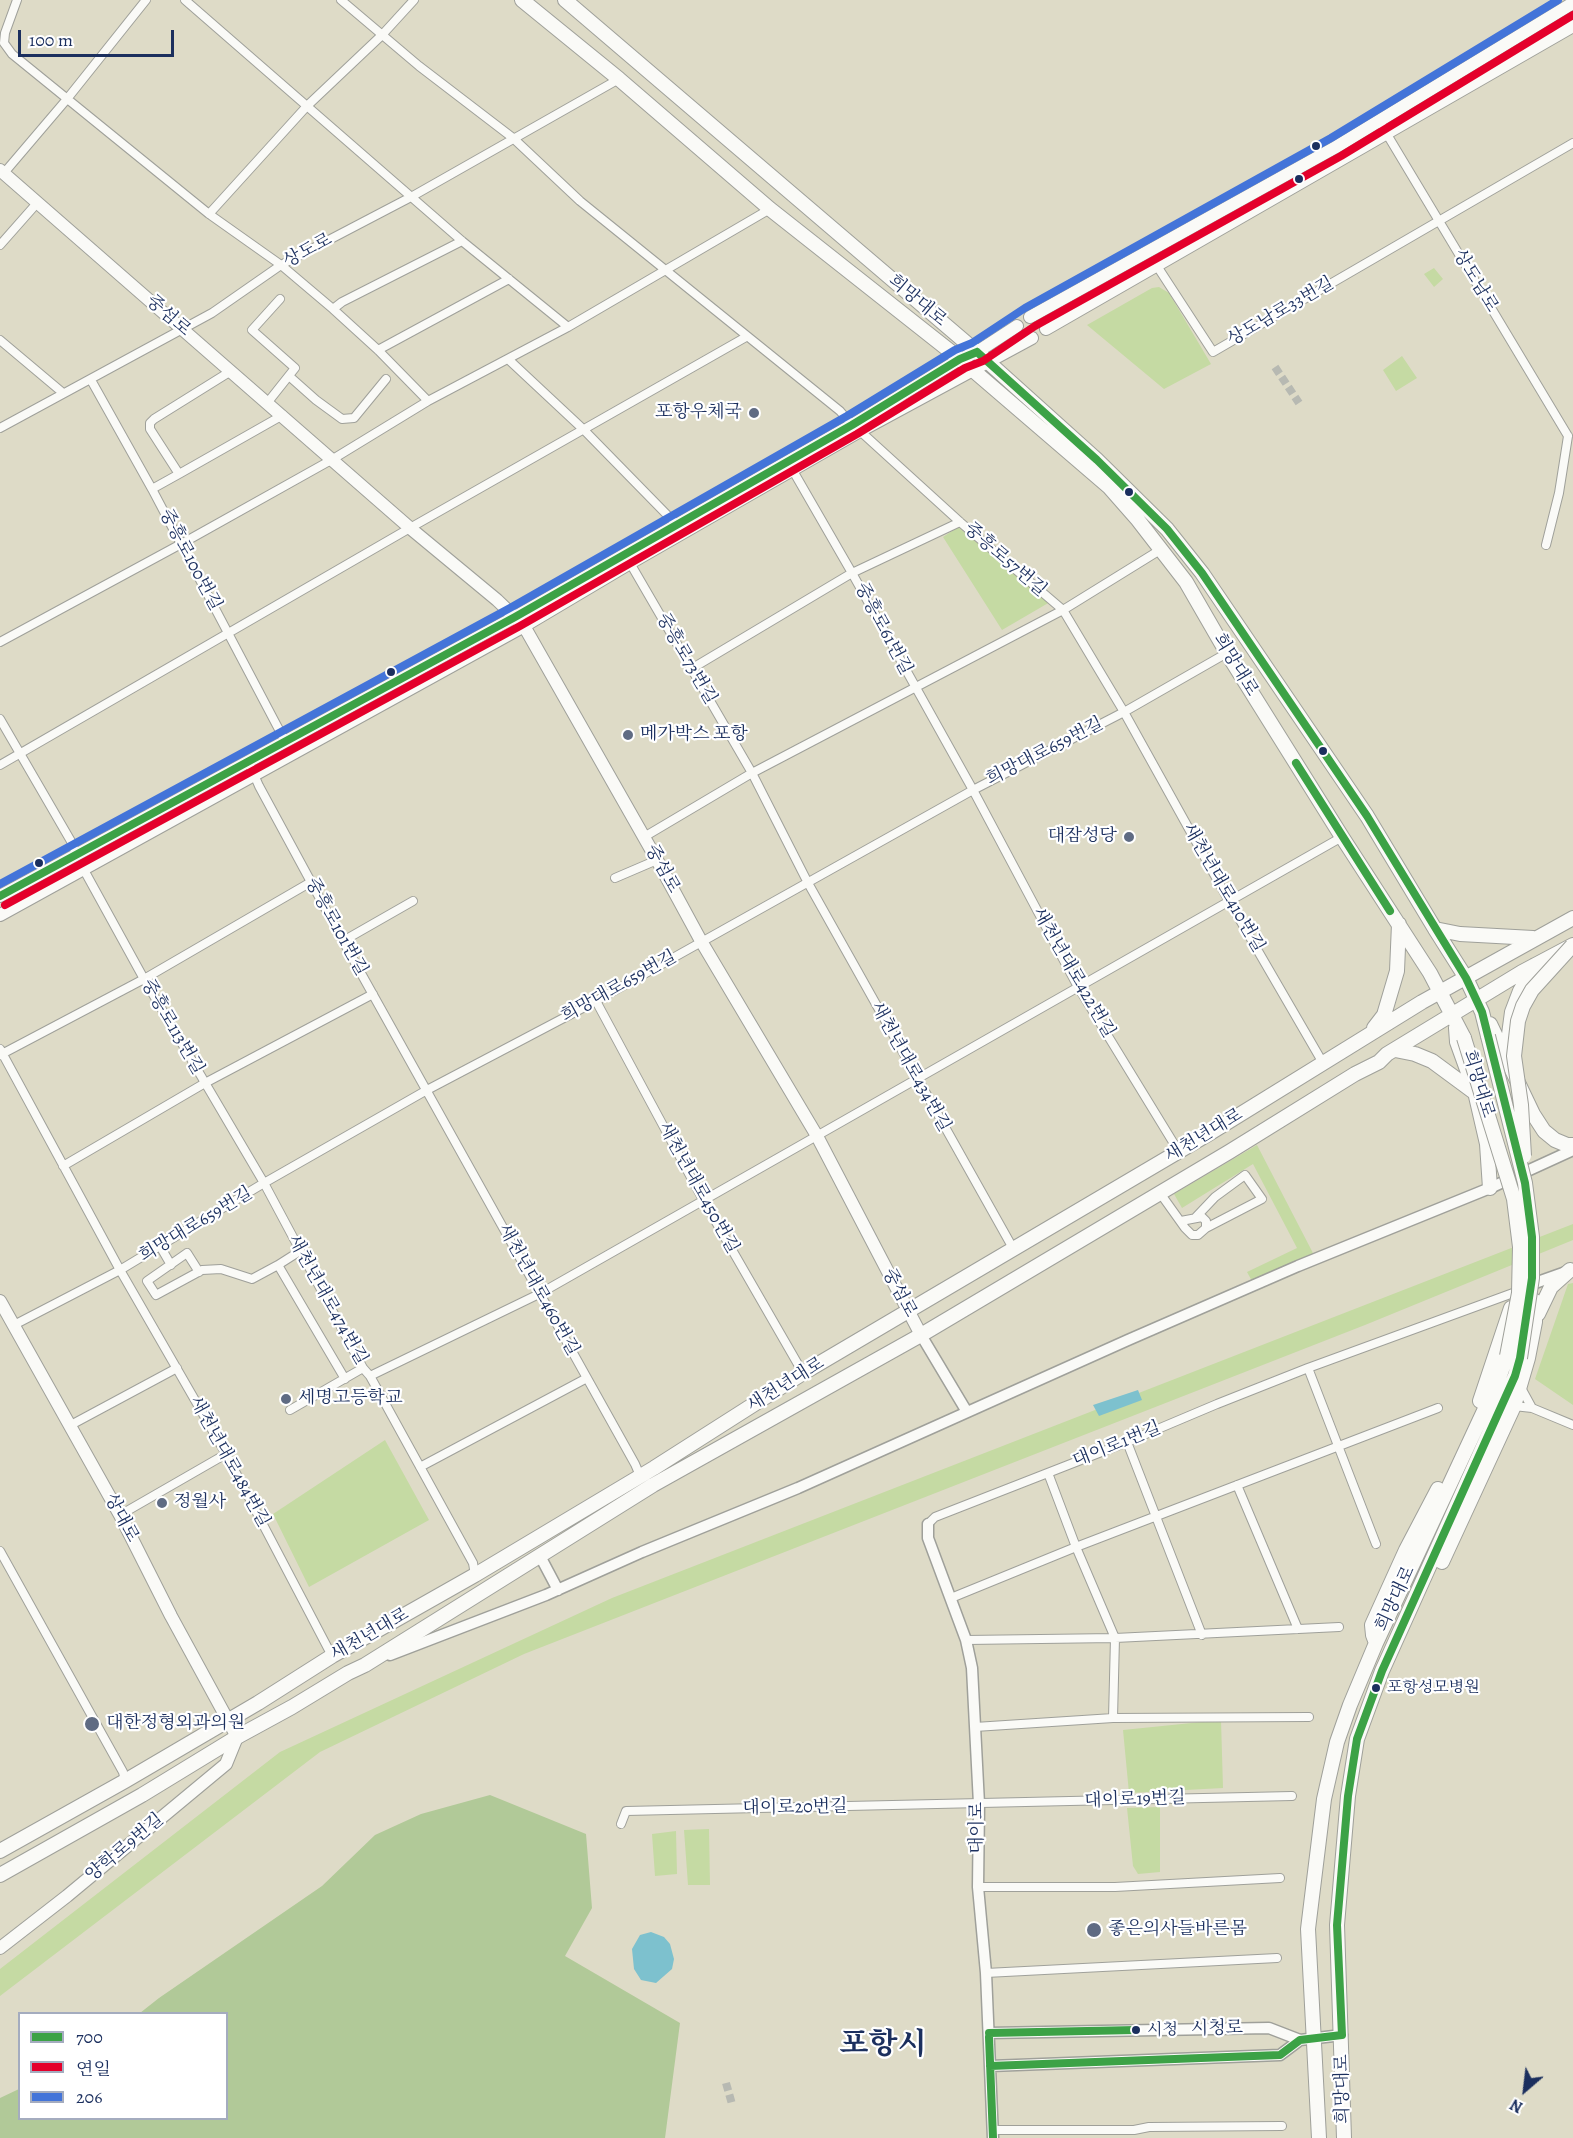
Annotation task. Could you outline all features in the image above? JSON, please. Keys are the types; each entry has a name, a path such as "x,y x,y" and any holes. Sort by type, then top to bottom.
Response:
{"main road":[{"name":"희망대로","path":"522,0 619,79 770,209 960,359 1109,487 1186,582 1227,653 1399,924 1440,992 1464,1038 1514,1199 1520,1247 1519,1293 1513,1357 1515,1376 1391,1651 1357,1739 1348,1797 1337,1925 1344,2138"},
{"name":"희망대로","path":"565,0 977,352 1128,489 1167,530 1202,573 1366,816 1466,978 1478,1004 1488,1036 1532,1237 1532,1278 1513,1357 1497,1383 1376,1643 1337,1742 1324,1799 1308,1929 1319,2138"},
{"path":"1030,317 1326,153 1573,3"},
{"path":"1046,329 1573,26"},
{"name":"중섬로","path":"2,172 519,622 644,837 701,941 817,1136 921,1335"},
{"path":"0,896 285,741 630,563 792,469 960,359 977,352 1017,326"},
{"path":"0,915 254,775 519,622 676,525 856,428 973,371 1032,338"},
{"name":"새천년대로","path":"0,1851 125,1782 332,1656 475,1575 654,1468 802,1373 1179,1152 1368,1034 1573,918"},
{"path":"1368,1034 1384,1015 1392,992 1397,971 1399,924"},
{"path":"1435,929 1460,934 1535,938"},
{"path":"1520,1180 1521,1105 1514,1056 1518,1021 1532,990 1573,946"},
{"name":"새천년대로","path":"0,1875 365,1665 647,1489 921,1335 1395,1050 1478,1004 1535,965 1573,946"},
{"path":"1506,1059 1512,1012 1520,991 1535,965"},
{"path":"1478,1004 1491,1025 1544,1131 1555,1140 1573,1145"},
{"path":"1454,1017 1457,1042 1475,1092 1487,1144 1490,1188"},
{"path":"1395,1050 1415,1054 1432,1061 1475,1092"},
{"path":"1391,1651 1403,1642 1408,1634 1514,1406 1535,1322 1551,1287 1571,1269"},
{"path":"1376,1643 1372,1626 1406,1550 1470,1428 1514,1295 1513,1286 1517,1280 1524,1277 1535,1283 1538,1289 1538,1295 1534,1301 1528,1304 1520,1303 1514,1295"},
{"name":"상대로","path":"0,1301 120,1515 171,1616 237,1737"},
{"path":"1534,1301 1535,1322"},
{"name":"양학로9번길","path":"0,1948 67,1896 226,1764 237,1737"}],"street":[{"path":"17,0 4,33 4,43 12,54 209,214 281,265 378,350 428,401"},
{"name":"중섬로","path":"2,172 67,99 146,0"},
{"path":"185,0 462,241 568,327"},
{"name":"중흥로57번길","path":"340,0 419,66 513,138 580,201 664,271 840,411 960,522 1063,610 1124,712"},
{"path":"209,214 307,106 382,35 414,0"},
{"name":"상도로","path":"0,428 212,313 281,265 411,197 619,79"},
{"name":"상도남로","path":"1379,121 1570,434"},
{"path":"1438,219 1573,143"},
{"path":"0,245 38,202"},
{"path":"0,642 333,459 428,401 568,327 770,209"},
{"name":"상도남로33번길","path":"1157,266 1213,352 1438,219"},
{"path":"333,309 342,302 462,241"},
{"path":"378,350 509,279"},
{"path":"268,402 295,368 252,330 280,298"},
{"path":"0,765 746,337"},
{"path":"0,340 63,393"},
{"path":"508,358 584,430 676,525"},
{"path":"178,474 150,429 150,423 231,371"},
{"path":"289,376 342,419 354,418 386,379"},
{"name":"중흥로100번길","path":"91,380 229,632 285,741"},
{"path":"152,489 283,415"},
{"path":"1546,545 1570,434"},
{"name":"중흥로61번길","path":"792,469 973,790"},
{"path":"691,669 852,573 960,522"},
{"path":"644,837 752,773 1063,610 1160,550"},
{"name":"중흥로73번길","path":"630,563 752,773 808,883"},
{"name":"희망대로659번길","path":"14,1325 120,1270 264,1183 428,1090 596,1001 973,790 1124,712 1227,653"},
{"name":"새천년대로410번길","path":"1124,712 1229,901 1323,1063"},
{"path":"0,719 72,843 76,854"},
{"name":"중흥로101번길","path":"248,761 343,941 428,1090"},
{"name":"새천년대로422번길","path":"973,790 1078,987 1179,1152"},
{"path":"370,1376 539,1294 1342,837"},
{"path":"615,878 657,860"},
{"name":"중흥로113번길","path":"84,870 144,979 264,1183"},
{"path":"1,1053 144,979 311,882"},
{"name":"새천년대로434번길","path":"808,883 1014,1250"},
{"path":"343,941 413,901"},
{"path":"63,1166 205,1083 373,994"},
{"name":"새천년대로450번길","path":"596,1001 704,1200 802,1373"},
{"name":"새천년대로484번길","path":"1,1053 120,1270 226,1454 332,1656"},
{"name":"새천년대로460번길","path":"428,1090 647,1489"},
{"path":"921,1335 967,1412 1298,1266 1490,1188 1520,1180 1573,1150"},
{"path":"1160,1193 1192,1235 1198,1235 1206,1228 1262,1199 1245,1175 1215,1197 1196,1217"},
{"name":"새천년대로474번길","path":"264,1183 363,1368 370,1376 473,1563 475,1575"},
{"path":"1180,1221 1202,1217 1206,1221 1206,1228"},
{"path":"160,1246 171,1265"},
{"path":"200,1272 187,1253 147,1281 156,1295 200,1272 221,1269 252,1279 300,1251"},
{"path":"278,1264 345,1380"},
{"path":"1535,1283 1571,1269"},
{"name":"대이로1번길","path":"928,1524 935,1517 1308,1368 1514,1295"},
{"path":"69,1426 177,1368"},
{"path":"290,1410 363,1368"},
{"path":"1308,1368 1376,1544"},
{"path":"420,1467 587,1378"},
{"path":"1520,1386 1532,1408"},
{"path":"1514,1406 1532,1408 1573,1425"},
{"path":"951,1598 1076,1547 1438,1408"},
{"name":"새천년대로","path":"365,1665 558,1590 642,1552 798,1488 967,1412"},
{"path":"1127,1442 1202,1635"},
{"path":"120,1515 226,1454"},
{"path":"1048,1473 1076,1547 1115,1638 1113,1718"},
{"path":"1237,1485 1298,1629"},
{"name":"대이로","path":"928,1524 928,1538 966,1640 972,1668 979,1804 978,1887 986,1973 993,2134"},
{"path":"0,1551 123,1772 125,1782"},
{"path":"540,1556 558,1590"},
{"path":"966,1640 1202,1635 1339,1627"},
{"path":"975,1727 1113,1718 1309,1717"},
{"name":"대이로19번길","path":"979,1804 1292,1796"},
{"name":"대이로20번길","path":"621,1824 626,1811 979,1804"},
{"path":"978,1887 1115,1887 1280,1878"},
{"path":"986,1973 1277,1958"},
{"name":"시청로","path":"989,2033 1269,2028 1300,2040"},
{"name":"시청로","path":"990,2066 1280,2055 1300,2040 1342,2035"},
{"path":"993,2134 1134,2130 1149,2127 1282,2126"}],"green space":[{"path":"1434,268 1443,279 1434,287 1424,274"},
{"path":"1159,287 1169,293 1211,364 1164,389 1087,325 1152,288"},
{"path":"1402,356 1417,378 1396,391 1383,370"},
{"path":"958,527 1050,602 1002,630 943,537"},
{"path":"1257,1145 1314,1255 1252,1281 1247,1272 1297,1248 1253,1164 1182,1208 1174,1194"},
{"path":"1573,1224 1573,1240 1365,1325 524,1654 320,1752 0,1996 0,1969 280,1752 612,1598"},
{"path":"1573,1283 1573,1405 1535,1379 1568,1284"},
{"path":"385,1440 429,1520 309,1587 273,1514"},
{"path":"1221,1720 1223,1788 1129,1793 1123,1730"},
{"path":"490,1795 586,1834 592,1908 565,1956 680,2023 665,2138 0,2138 0,2098 18,2089 18,2120 228,2120 228,2012 141,2012 322,1886 375,1835 421,1814"},
{"path":"1160,1807 1160,1872 1138,1874 1133,1866 1127,1808"},
{"path":"709,1829 710,1885 688,1885 684,1830"},
{"path":"676,1831 677,1874 655,1876 652,1834"}],"water":[{"path":"1138,1390 1142,1400 1099,1416 1093,1405"},
{"path":"651,1932 664,1937 670,1944 674,1959 672,1969 656,1983 641,1980 634,1969 632,1949 640,1935"}],"tunnel":[{"path":"1275,367 1299,403"},
{"path":"726,2083 732,2104"}],"transit line":[{"name":"206","path":"0,884 510,608 847,416 955,350 972,343 1025,308 1331,138 1558,0"},
{"name":"연일","path":"5,905 520,626 857,434 965,368 983,361 1035,326 1341,156 1573,15"},
{"name":"700","path":"977,352 1097,460 1167,529 1202,573 1367,816 1466,978 1482,1012 1525,1183 1532,1237 1532,1278 1520,1358 1515,1376 1382,1671 1357,1739 1348,1796 1337,1925 1342,2035"},
{"name":"700","path":"0,896 515,617 852,425 960,359 977,352"},
{"name":"700","path":"1296,763 1390,911"},
{"name":"700","path":"989,2033 1136,2030"},
{"name":"700","path":"990,2066 1280,2055 1300,2040 1342,2035"},
{"name":"700","path":"989,2037 993,2138"}],"place":[{"name":"포항우체국","path":"754,413"},
{"name":"메가박스 포항","path":"628,735"},
{"name":"대잠성당","path":"1129,837"},
{"name":"세명고등학교","path":"286,1399"},
{"name":"정월사","path":"162,1503"},
{"name":"포항성모병원","path":"1376,1688"},
{"name":"대한정형외과의원","path":"92,1724"},
{"name":"좋은의사들바른몸","path":"1094,1930"},
{"name":"시청","path":"1136,2030"}],"district":[{"name":"포항시","path":"883,2046"}]}
